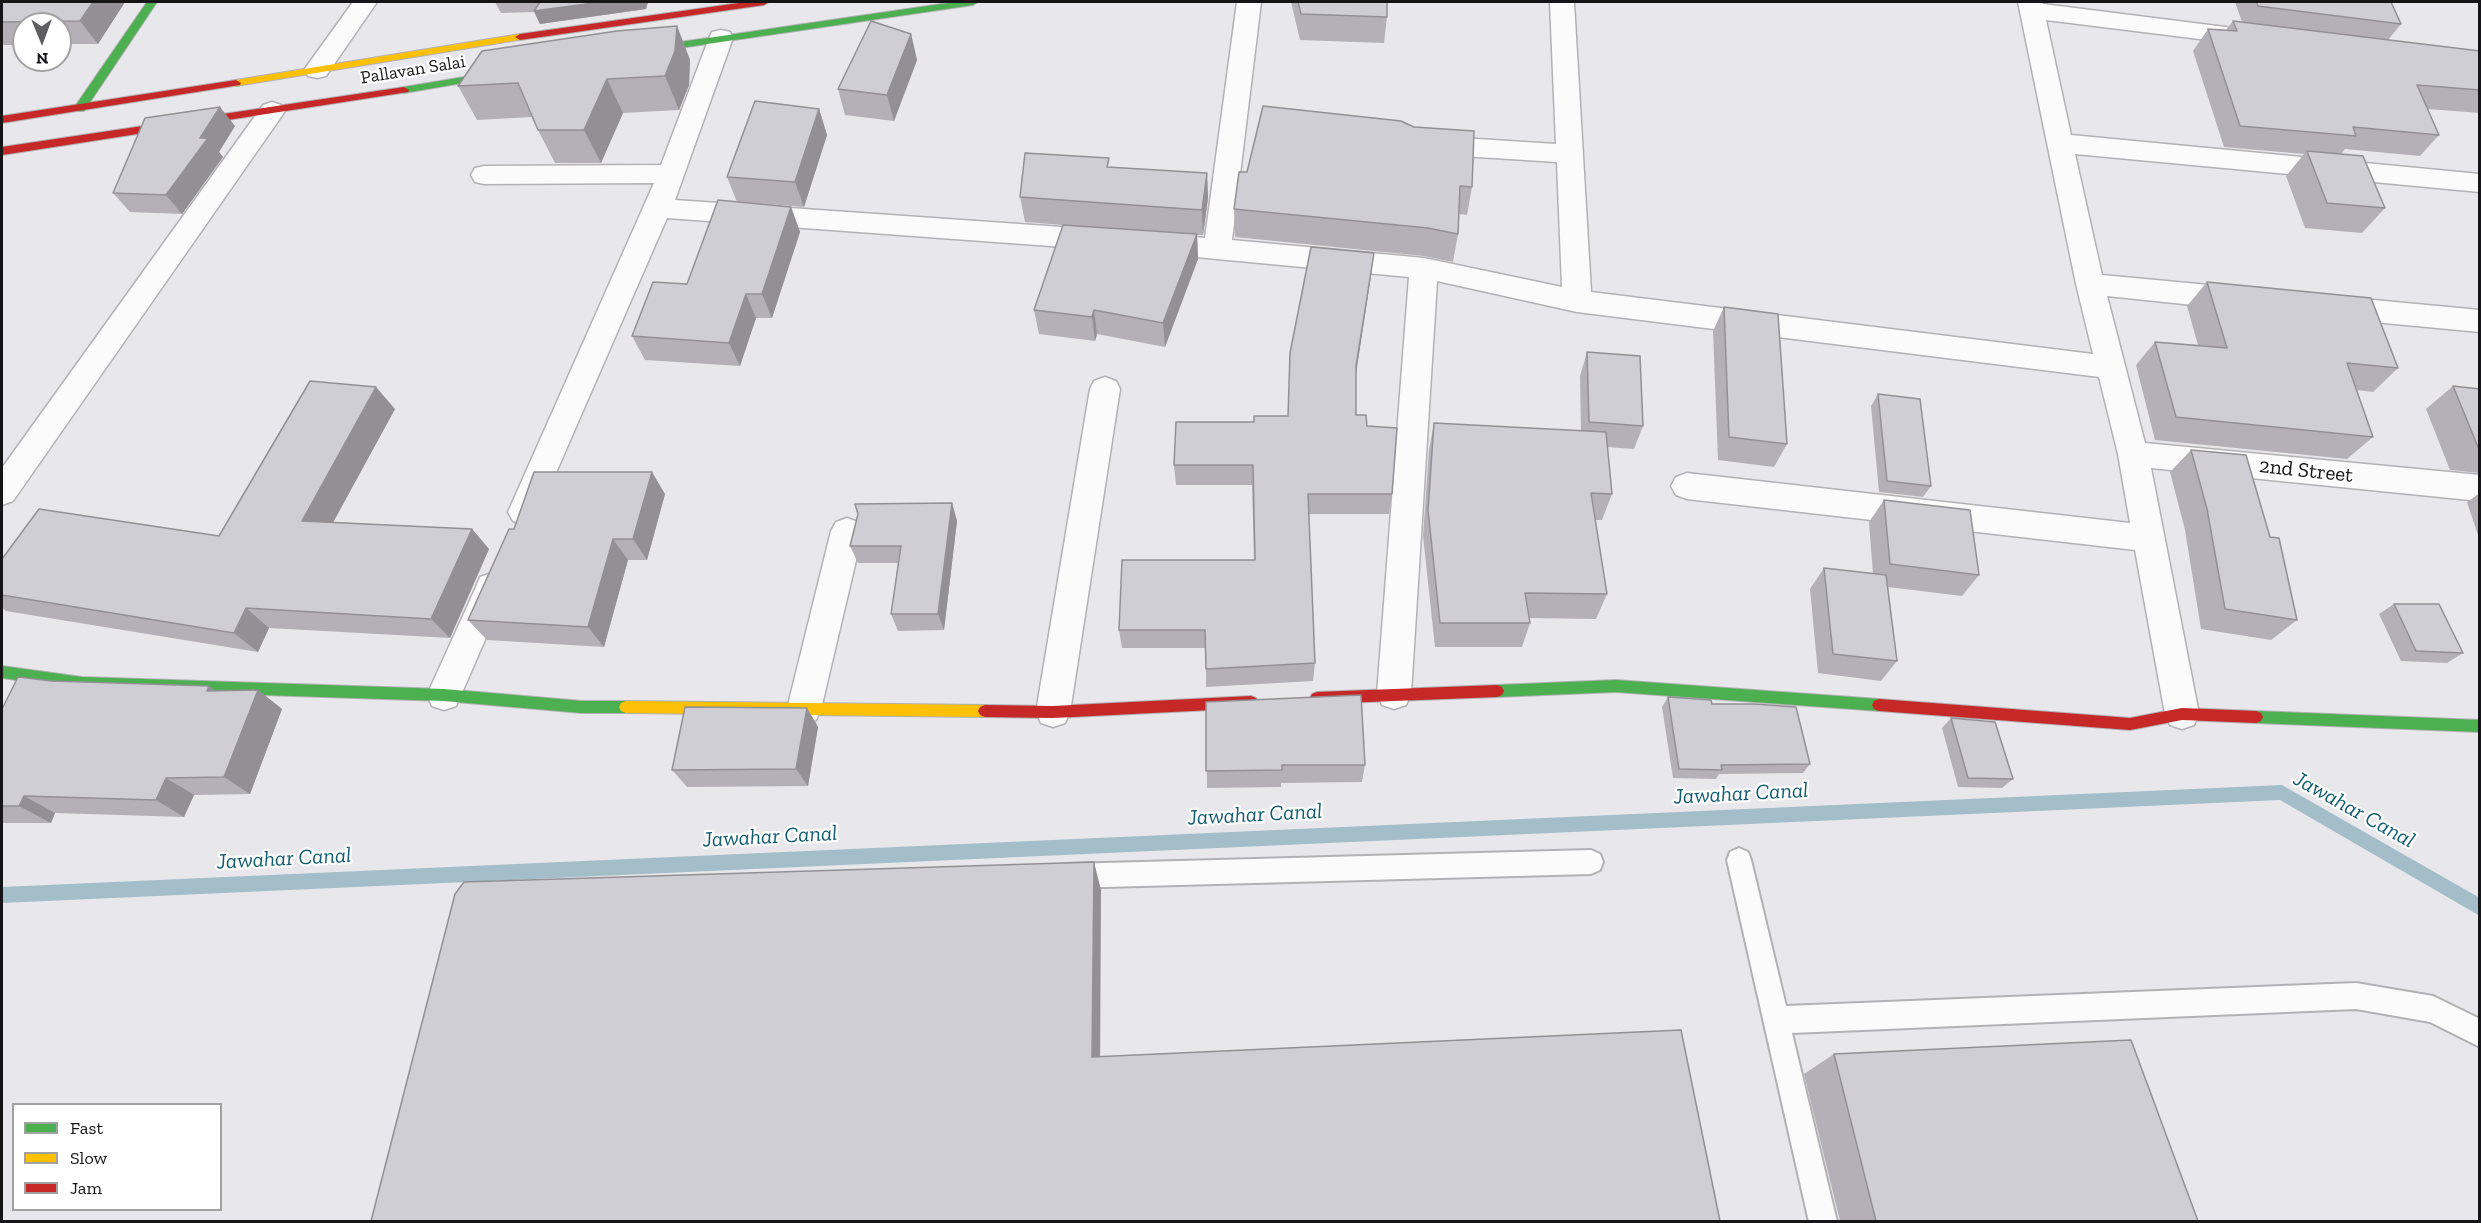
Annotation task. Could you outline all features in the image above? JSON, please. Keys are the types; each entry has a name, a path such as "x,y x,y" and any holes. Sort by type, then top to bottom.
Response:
{"street":[{"path":"80,108 152,2"},
{"path":"317,70 365,2"},
{"path":"2,120 703,6 764,2"},
{"path":"622,54 973,2"},
{"path":"1217,248 1249,2"},
{"path":"1562,2 1577,301"},
{"path":"2182,714 2133,454 2090,284 2031,6 2268,39"},
{"path":"516,533 658,208 721,38"},
{"name":"Pallavan Salai","path":"2,151 272,111 517,71"},
{"path":"2,492 272,111"},
{"path":"2059,143 2480,183"},
{"path":"1410,144 1569,154"},
{"path":"484,176 671,174"},
{"path":"658,208 1217,248 1424,268 1577,301 2110,367"},
{"path":"1394,694 1424,268"},
{"path":"2090,284 2267,301"},
{"path":"2302,304 2480,321"},
{"path":"1053,712 1105,389"},
{"name":"2nd Street","path":"2133,454 2480,488"},
{"path":"1688,486 2150,538"},
{"path":"804,710 847,531"},
{"path":"444,695 501,565"},
{"path":"2,672 82,683 444,695 582,707 1053,712 1264,701"},
{"path":"1300,699 1616,686 2130,724 2182,714 2480,726"}],"lane":[{"path":"1739,860 1823,1221"},
{"path":"1043,877 1590,862"},
{"path":"1776,1020 2356,996 2433,1009 2480,1034"}],"building":[{"path":"2,2 93,2 80,21 72,21 72,12 12,12 12,22 2,22"},
{"path":"540,2 601,2 534,11"},
{"path":"1298,2 1387,2 1387,17 1301,14"},
{"path":"2256,2 2391,2 2401,24 2258,6"},
{"path":"871,21 911,34 887,95 838,89"},
{"path":"2233,21 2480,51 2480,90 2417,85 2439,135 2353,127 2356,136 2240,126 2208,29 2237,31"},
{"path":"677,26 675,51 665,76 607,79 584,130 538,130 518,83 458,86 482,51 617,31"},
{"path":"755,101 819,109 795,182 727,177"},
{"path":"1263,106 1401,121 1414,127 1474,131 1472,187 1460,186 1458,234 1428,228 1234,209 1239,172 1247,172"},
{"path":"220,107 200,138 208,138 166,195 113,193 145,118"},
{"path":"2307,151 2363,156 2385,208 2327,203"},
{"path":"1025,153 1109,158 1107,167 1207,173 1202,210 1020,197"},
{"path":"718,200 791,207 762,294 746,294 729,343 632,336 653,282 687,284"},
{"path":"1063,225 1197,234 1163,323 1094,310 1092,317 1034,310"},
{"path":"1311,247 1374,253 1356,366 1356,415 1366,415 1367,426 1397,428 1392,494 1308,494 1315,663 1206,669 1205,630 1119,630 1122,560 1255,560 1253,465 1174,465 1176,422 1254,422 1254,416 1288,416 1290,353"},
{"path":"2207,282 2371,298 2398,368 2347,363 2373,437 2176,417 2155,342 2227,348"},
{"path":"1724,307 1778,314 1787,444 1729,437"},
{"path":"1587,352 1640,356 1643,426 1589,422"},
{"path":"310,381 376,387 302,521 472,529 431,619 246,608 234,633 2,595 2,559 39,509 219,536"},
{"path":"2453,386 2480,389 2480,448 2478,447"},
{"path":"1878,394 1920,399 1931,486 1887,481"},
{"path":"1434,423 1606,432 1612,494 1591,493 1607,594 1525,593 1530,623 1440,623 1428,510"},
{"path":"2191,450 2246,455 2270,537 2279,538 2297,620 2225,609 2207,509"},
{"path":"534,472 652,472 633,539 613,539 588,627 468,620 509,529 514,529"},
{"path":"1884,500 1970,510 1979,575 1890,564"},
{"path":"952,503 938,614 891,614 901,546 850,546 858,514 855,504"},
{"path":"1824,568 1886,575 1897,661 1833,654"},
{"path":"2394,604 2439,604 2463,653 2416,651"},
{"path":"18,677 52,681 209,686 207,691 258,690 224,777 166,778 156,800 24,796 19,806 2,806 2,709"},
{"path":"1361,695 1365,765 1282,765 1282,770 1206,771 1206,702"},
{"path":"1668,697 1711,700 1712,704 1796,707 1810,764 1721,765 1722,770 1679,769"},
{"path":"685,707 807,708 796,769 672,770"},
{"path":"1951,718 1995,722 2013,779 1968,778"},
{"path":"1094,862 1092,1057 1681,1030 1720,1221 371,1221 455,894 464,882"},
{"path":"2131,1040 2198,1221 1876,1221 1834,1054"}],"waterway":[{"name":"Jawahar Canal","path":"2,895 2282,792 2480,908"}],"traffic: fast":[{"path":"80,108 152,2"},
{"path":"639,51 973,2"},
{"path":"404,90 506,73"},
{"path":"2,672 82,683 444,695 582,707 626,707"},
{"path":"1497,691 1616,686 1879,705"},
{"path":"2256,717 2480,726"}],"traffic: slow":[{"path":"236,83 520,37"},
{"path":"626,707 985,711"}],"traffic: jam":[{"path":"520,37 764,2"},
{"path":"2,120 236,83"},
{"path":"2,151 404,90"},
{"path":"1317,698 1497,691"},
{"path":"985,711 1053,712 1251,702"},
{"path":"1879,705 2130,724 2182,714 2256,717"}]}
